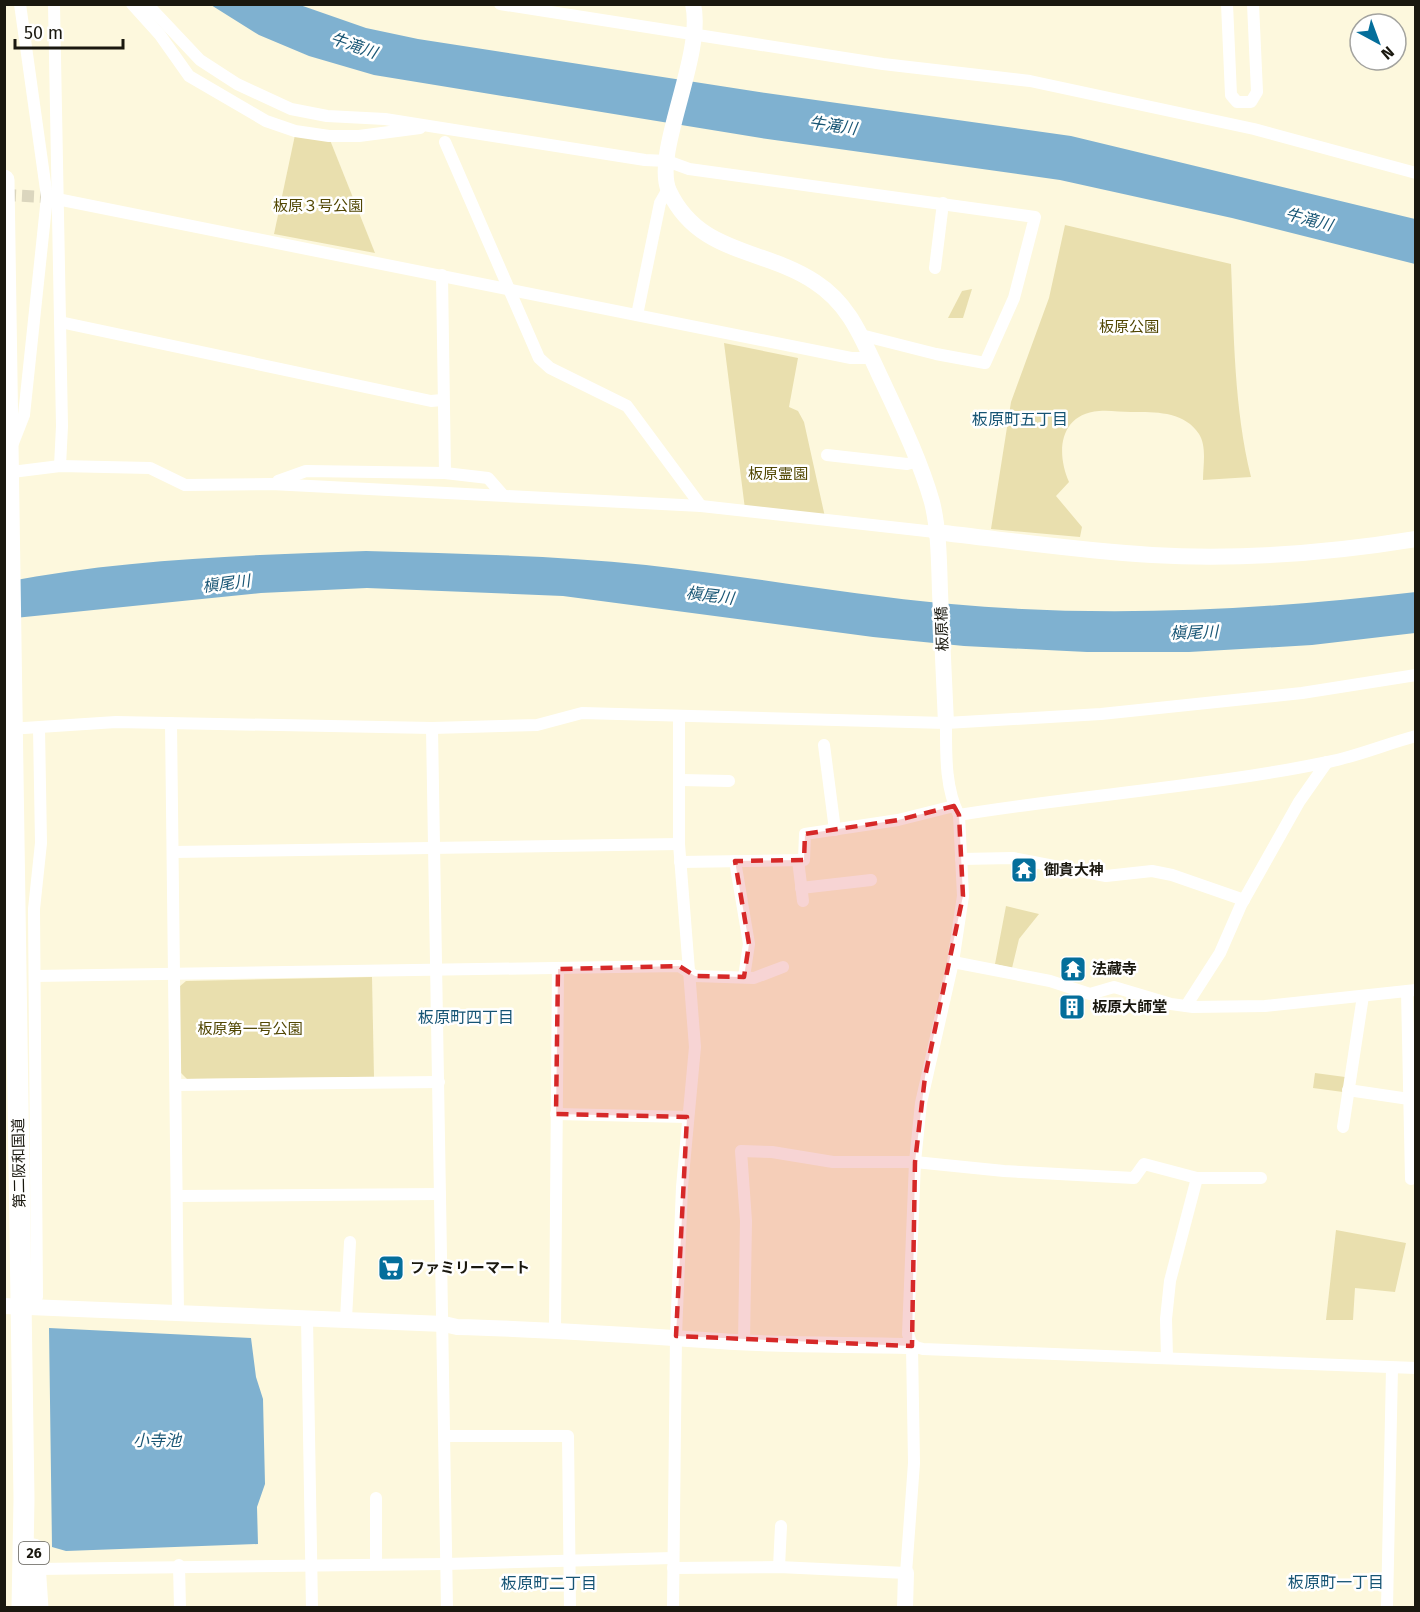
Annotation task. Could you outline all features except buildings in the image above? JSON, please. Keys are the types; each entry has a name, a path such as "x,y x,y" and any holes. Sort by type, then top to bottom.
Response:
{"highway":[{"name":"第二阪和国道","path":"4,180 20,1177 13,1306 24,1499 22,1608"},
{"name":"第二阪和国道","path":"24,1499 37,1569 38,1608"}],"street":[{"path":"20,4 52,197 24,415 8,461 60,466 150,468 185,485 271,484 502,494 701,506 1153,555 1252,555 1378,545 1416,539"},
{"path":"54,4 52,197 60,322 60,466"},
{"path":"132,4 160,35 189,76 266,121 295,131 329,136 359,136 427,127"},
{"path":"147,4 200,60 268,100 291,109 327,117 386,119 645,160 667,160 701,171 1035,217 1014,298 986,363 936,354 861,335"},
{"path":"637,315 660,203 668,189 667,160 694,40 693,4"},
{"path":"1227,4 1231,95 1237,102 1251,102 1257,92 1253,4"},
{"path":"507,5 694,40 1030,81 1254,129 1416,173"},
{"path":"445,142 539,358 550,368 627,406 701,506"},
{"name":"板原橋","path":"668,189 683,216 699,229 729,248 802,273 832,293 852,317 918,461 932,505 939,556 946,723"},
{"path":"52,197 851,358 872,358"},
{"path":"935,268 943,203"},
{"path":"442,275 442,400 445,473"},
{"path":"60,322 431,401 442,400"},
{"path":"840,457 841,443"},
{"path":"827,455 907,464 918,461"},
{"path":"271,484 306,471 445,473 488,478 502,494"},
{"path":"4,729 116,722 432,728 537,725 582,713 946,723 1136,710 1302,693 1416,675"},
{"path":"673,1608 676,1336 687,1117 695,1047 679,844 681,780 679,716"},
{"path":"171,723 178,1313"},
{"path":"905,1608 914,1463 912,1346 908,1334 915,1162 925,1077 953,962 963,896 956,810 946,760 946,723"},
{"path":"13,1306 37,1297 34,909 41,843 39,728"},
{"path":"432,728 436,848 447,1608"},
{"path":"680,862 804,860 805,834 956,810 1095,798 1327,762 1416,736"},
{"path":"824,745 835,830"},
{"path":"1186,1006 1220,953 1244,900 1299,802 1327,762"},
{"path":"681,780 729,781"},
{"path":"173,852 679,844"},
{"path":"961,859 1014,858 1106,876 1152,871 1172,875 1244,900"},
{"path":"798,860 803,901"},
{"path":"735,861 749,944 744,977"},
{"path":"801,888 871,880"},
{"path":"953,962 1050,981 1090,994 1113,987 1171,1005 1186,1006 1265,1006 1412,990 1409,1100 1411,1179"},
{"path":"35,976 679,966 695,976 744,977 763,976 783,967"},
{"path":"555,1329 558,969"},
{"path":"1342,1127 1363,996"},
{"path":"176,1085 439,1082"},
{"path":"1348,1090 1409,1100"},
{"path":"556,1114 687,1117"},
{"path":"744,1342 746,1221 741,1151 772,1152 833,1162 915,1162 1004,1172 1134,1178 1144,1164 1197,1178 1261,1178"},
{"path":"1167,1358 1166,1319 1170,1281 1197,1178"},
{"path":"178,1196 440,1194"},
{"path":"346,1319 350,1242"},
{"path":"13,1306 346,1319 444,1324 456,1327 555,1329 744,1342 912,1346 923,1349 1416,1368"},
{"path":"307,1318 312,1608"},
{"path":"1387,1608 1392,1368"},
{"path":"445,1436 568,1436 570,1608"},
{"path":"376,1498 376,1564"},
{"path":"779,1567 781,1526"},
{"path":"37,1569 179,1565 570,1562 673,1563 906,1573"},
{"path":"179,1565 180,1608"}],"highlighted area":[{"path":"954,806 959,815 963,896 925,1077 915,1162 912,1346 676,1336 687,1117 556,1114 558,969 679,966 695,976 744,977 749,944 735,861 804,860 805,834 898,820"}],"green space":[{"name":"板原３号公園","path":"295,135 330,140 375,253 274,234"},
{"name":"板原公園","path":"1065,225 1231,264 1238,398 1251,477 1203,480 1204,450 1199,434 1193,426 1177,417 1159,413 1099,411 1076,419 1064,437 1062,448 1069,482 1056,496 1082,527 1080,537 991,529 1011,402 1049,298"},
{"path":"972,289 963,318 948,318 962,291"},
{"name":"板原霊園","path":"724,343 798,358 789,407 798,411 804,422 825,517 745,509"},
{"path":"1006,906 1039,914 1019,939 1012,968 995,964"},
{"name":"板原第一号公園","path":"372,977 374,1077 187,1079 180,1072 179,987 186,981"},
{"path":"1315,1073 1345,1077 1343,1092 1313,1088"},
{"path":"1336,1230 1406,1243 1395,1292 1355,1288 1353,1320 1326,1320"}],"water":[{"name":"牛滝川","path":"211,5 300,5 366,28 418,39 766,93 1071,136 1415,219 1415,264 1232,218 1060,180 761,138 374,75 309,56 259,35"},
{"name":"槇尾川","path":"366,551 576,559 684,569 913,600 1067,611 1242,607 1416,592 1415,633 1312,645 1189,652 1087,652 964,646 873,637 563,596 367,588 261,593 5,619 5,582 139,563"},
{"name":"小寺池","path":"49,1328 251,1338 256,1377 263,1399 265,1484 257,1507 258,1544 66,1551 52,1547"}],"tunnel":[{"path":"4,195 47,197"}],"place":[{"name":"御貴大神","path":"1024,870"},
{"name":"法藏寺","path":"1073,969"},
{"name":"板原大師堂","path":"1072,1007"},
{"name":"ファミリーマート","path":"391,1268"}],"district":[{"name":"板原町五丁目","path":"1020,419"},
{"name":"板原町四丁目","path":"466,1017"},
{"name":"板原町一丁目","path":"1336,1582"},
{"name":"板原町二丁目","path":"549,1583"}]}
